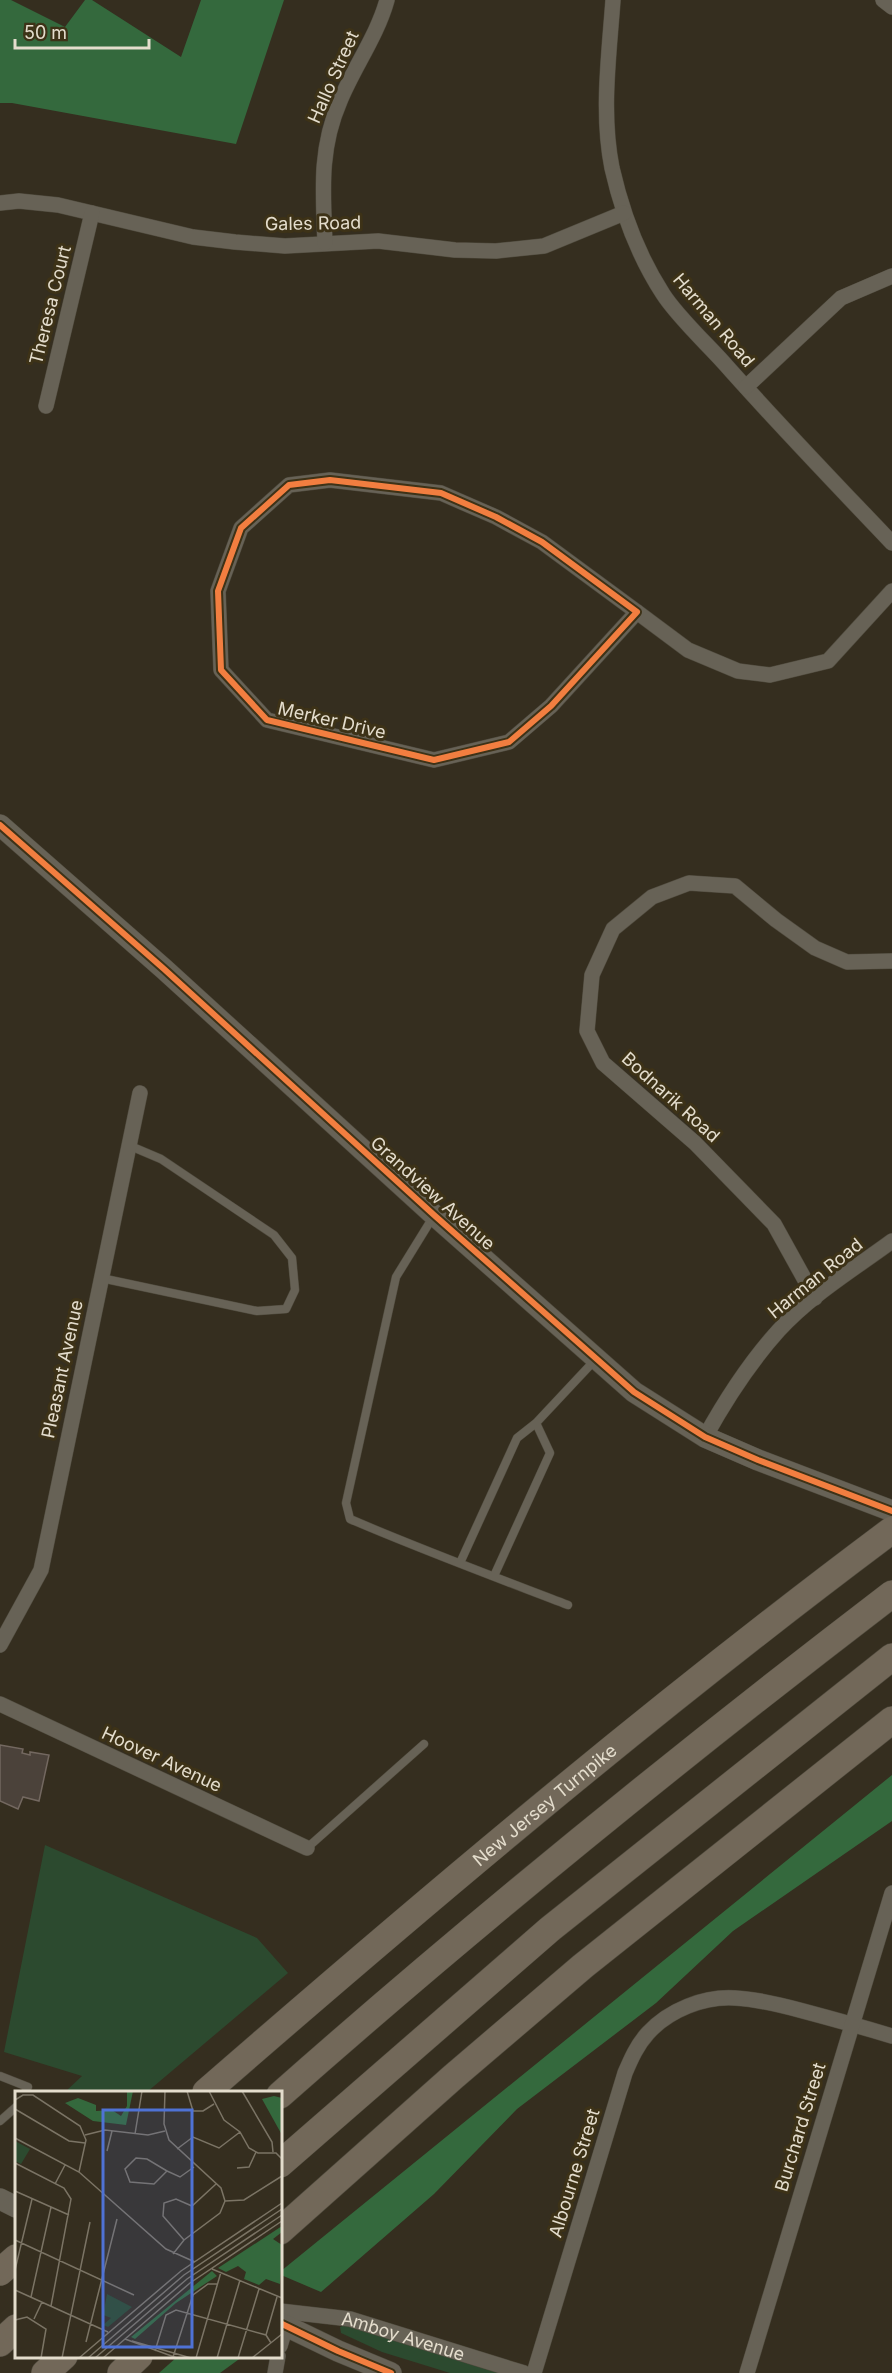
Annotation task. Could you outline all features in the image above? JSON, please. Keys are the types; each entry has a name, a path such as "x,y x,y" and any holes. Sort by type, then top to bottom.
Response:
{"highway":[{"name":"New Jersey Turnpike","path":"207,2091 356,1962 620,1741 783,1611 892,1530"},
{"path":"282,2093 388,1999 519,1890 660,1775 892,1594"},
{"path":"282,2162 550,1929 892,1656"},
{"path":"282,2229 453,2077 584,1966 892,1720"},
{"path":"0,2343 15,2329"},
{"path":"45,2373 62,2358"},
{"path":"121,2373 138,2358"}],"street":[{"name":"Hallo Street","path":"325,243 323,158 328,133 340,100 373,37 387,0"},
{"name":"Harman Road","path":"613,0 606,88 608,134 612,167 624,213 635,239 664,295 746,387 892,543"},
{"path":"884,0 892,7"},
{"name":"Gales Road","path":"0,203 19,201 58,205 193,237 235,242 285,246 378,241 455,250 496,250 544,246 624,213"},
{"name":"Theresa Court","path":"46,406 92,213"},
{"path":"746,387 841,298 892,276"},
{"name":"Merker Drive","path":"637,612 552,706 509,742 434,760 267,720 221,670 218,591 241,528 289,485 330,480 441,493 496,517 542,542 637,612 688,650 738,671 770,675 828,661 892,591"},
{"name":"Grandview Avenue","path":"0,825 164,969 434,1215 633,1392 705,1437 892,1511"},
{"name":"Bodnarik Road","path":"814,1298 774,1224 695,1143 603,1063 587,1031 592,975 613,929 652,897 689,883 735,886 815,948 847,962 892,961"},
{"name":"Pleasant Avenue","path":"0,1645 41,1570 140,1093"},
{"name":"Harman Road","path":"705,1437 745,1371 780,1329 814,1298 892,1241"},
{"name":"Hoover Avenue","path":"0,1704 307,1848"},
{"name":"Burchard Street","path":"747,2373 892,1893"},
{"name":"Albourne Street","path":"534,2373 625,2073 634,2051 648,2033 665,2019 686,2007 709,2000 742,1998 761,2000 892,2036"},
{"path":"0,2199 15,2206"},
{"name":"Amboy Avenue","path":"282,2327 350,2319 524,2373"},
{"name":"Amboy Avenue","path":"282,2327 391,2373"},
{"path":"274,2373 278,2358"}],"lane":[{"path":"101,1278 256,1311 286,1309 295,1290 292,1258 274,1235 161,1159 128,1145"},
{"path":"434,1215 396,1277 346,1503 350,1519 436,1556 568,1605"},
{"path":"460,1563 517,1438 536,1422 596,1359"},
{"path":"494,1576 550,1453 536,1422"},
{"path":"307,1848 424,1744"},
{"path":"0,2076 27,2087 25,2091"},
{"path":"0,2121 15,2108"}],"green space":[{"path":"0,0 11,0 65,27 85,0 92,0 181,57 201,0 284,0 236,144 12,103 0,103"},
{"path":"892,1775 892,1821 733,1931 656,2003 517,2109 434,2194 321,2292 282,2275 282,2270"},
{"path":"45,1845 257,1938 288,1973 148,2091 66,2091 82,2076 4,2052"},
{"path":"345,2325 502,2373 450,2373 382,2352 341,2333 340,2327"},
{"path":"176,2358 241,2358 220,2373 159,2373"}],"building":[{"path":"0,1745 23,1749 22,1753 30,1755 30,1752 49,1755 39,1801 23,1797 18,1809 0,1801"}],"cycle path":[{"path":"330,480 441,493 496,517 542,542 637,612 551,706 509,742 434,760 267,720 221,670 218,591 241,528 289,485 330,480"},
{"path":"0,825 164,969 434,1215 634,1392 705,1437 758,1460 892,1511"},
{"path":"282,2324 391,2373"}]}
